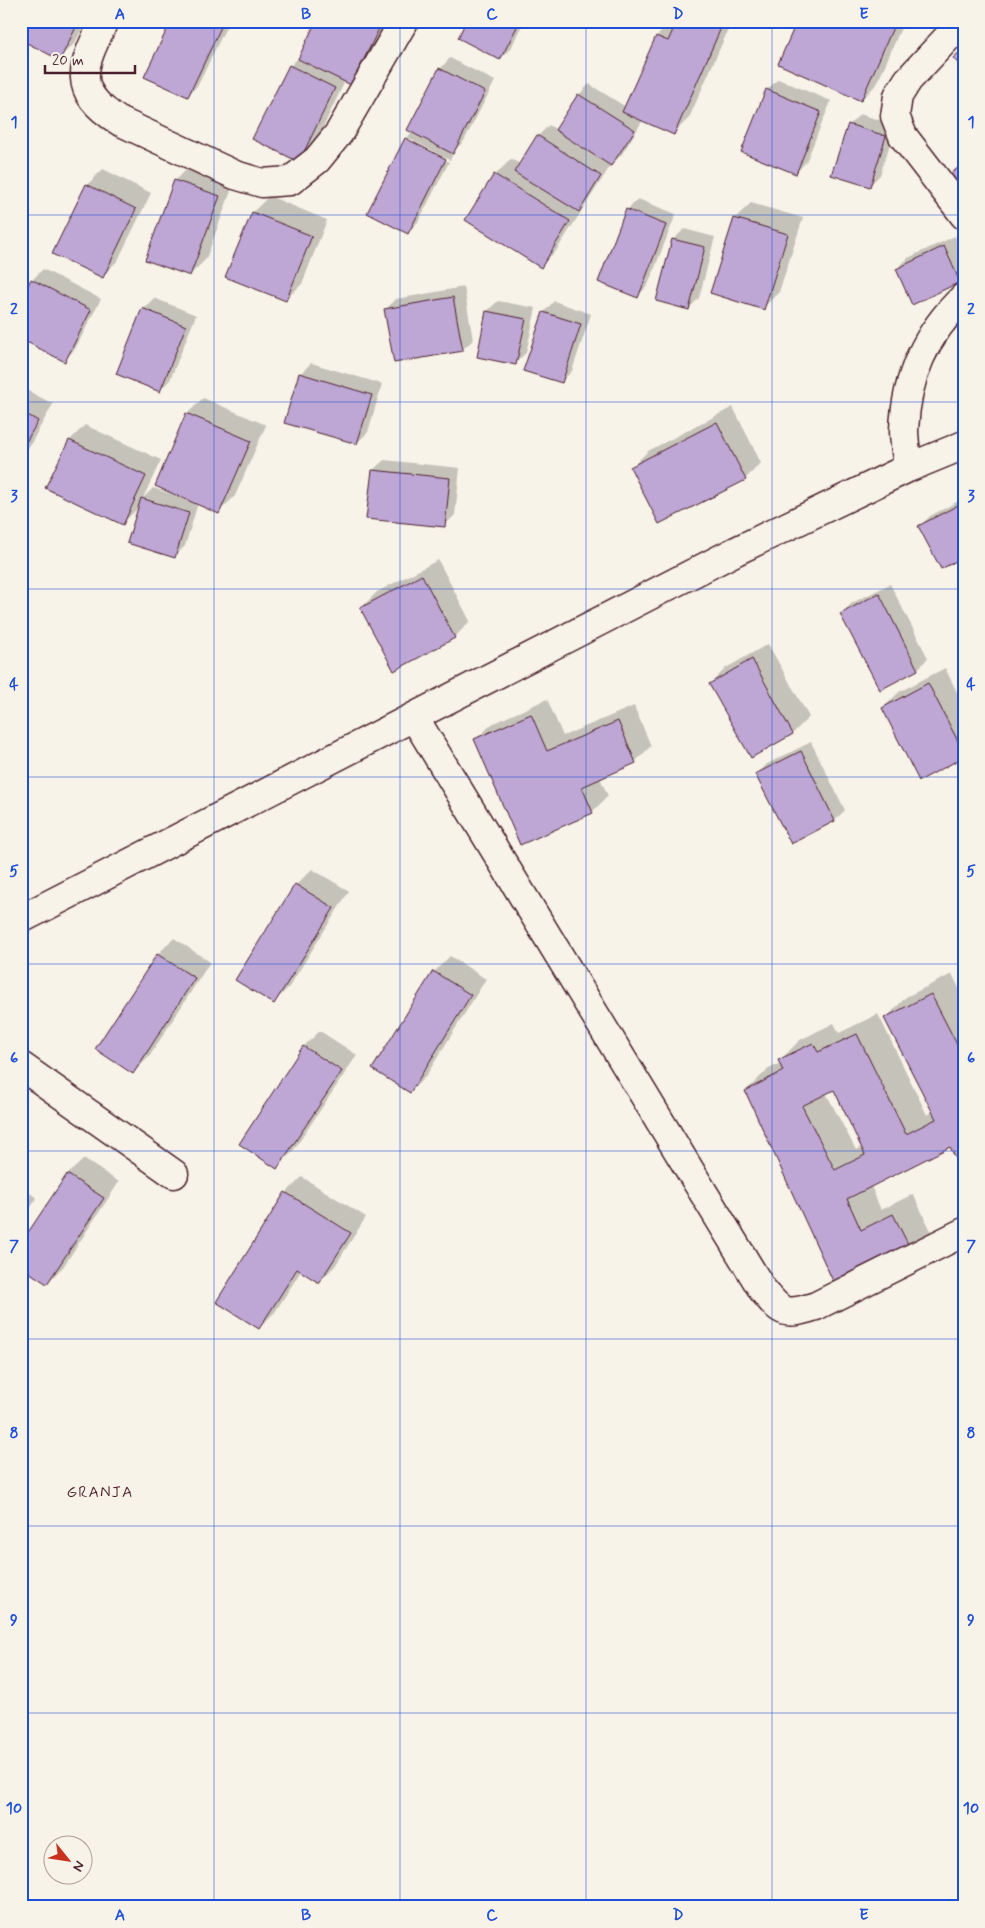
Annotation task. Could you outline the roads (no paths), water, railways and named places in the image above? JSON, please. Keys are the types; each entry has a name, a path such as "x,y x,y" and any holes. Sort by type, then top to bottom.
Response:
{"street":[{"path":"104,21 92,47 85,69 88,92 102,110 119,121 235,175 262,183 290,181 317,160 339,133 404,21"},
{"path":"950,24 898,96 895,116 903,136 964,215"},
{"path":"908,468 904,432 908,392 924,347 964,297"},
{"path":"21,919 736,551 908,468 964,445"},
{"path":"414,717 762,1289 776,1308 794,1313 816,1306 964,1232"},
{"path":"21,1066 174,1174"}],"district":[{"name":"GRANJA","path":"100,1492"}]}
